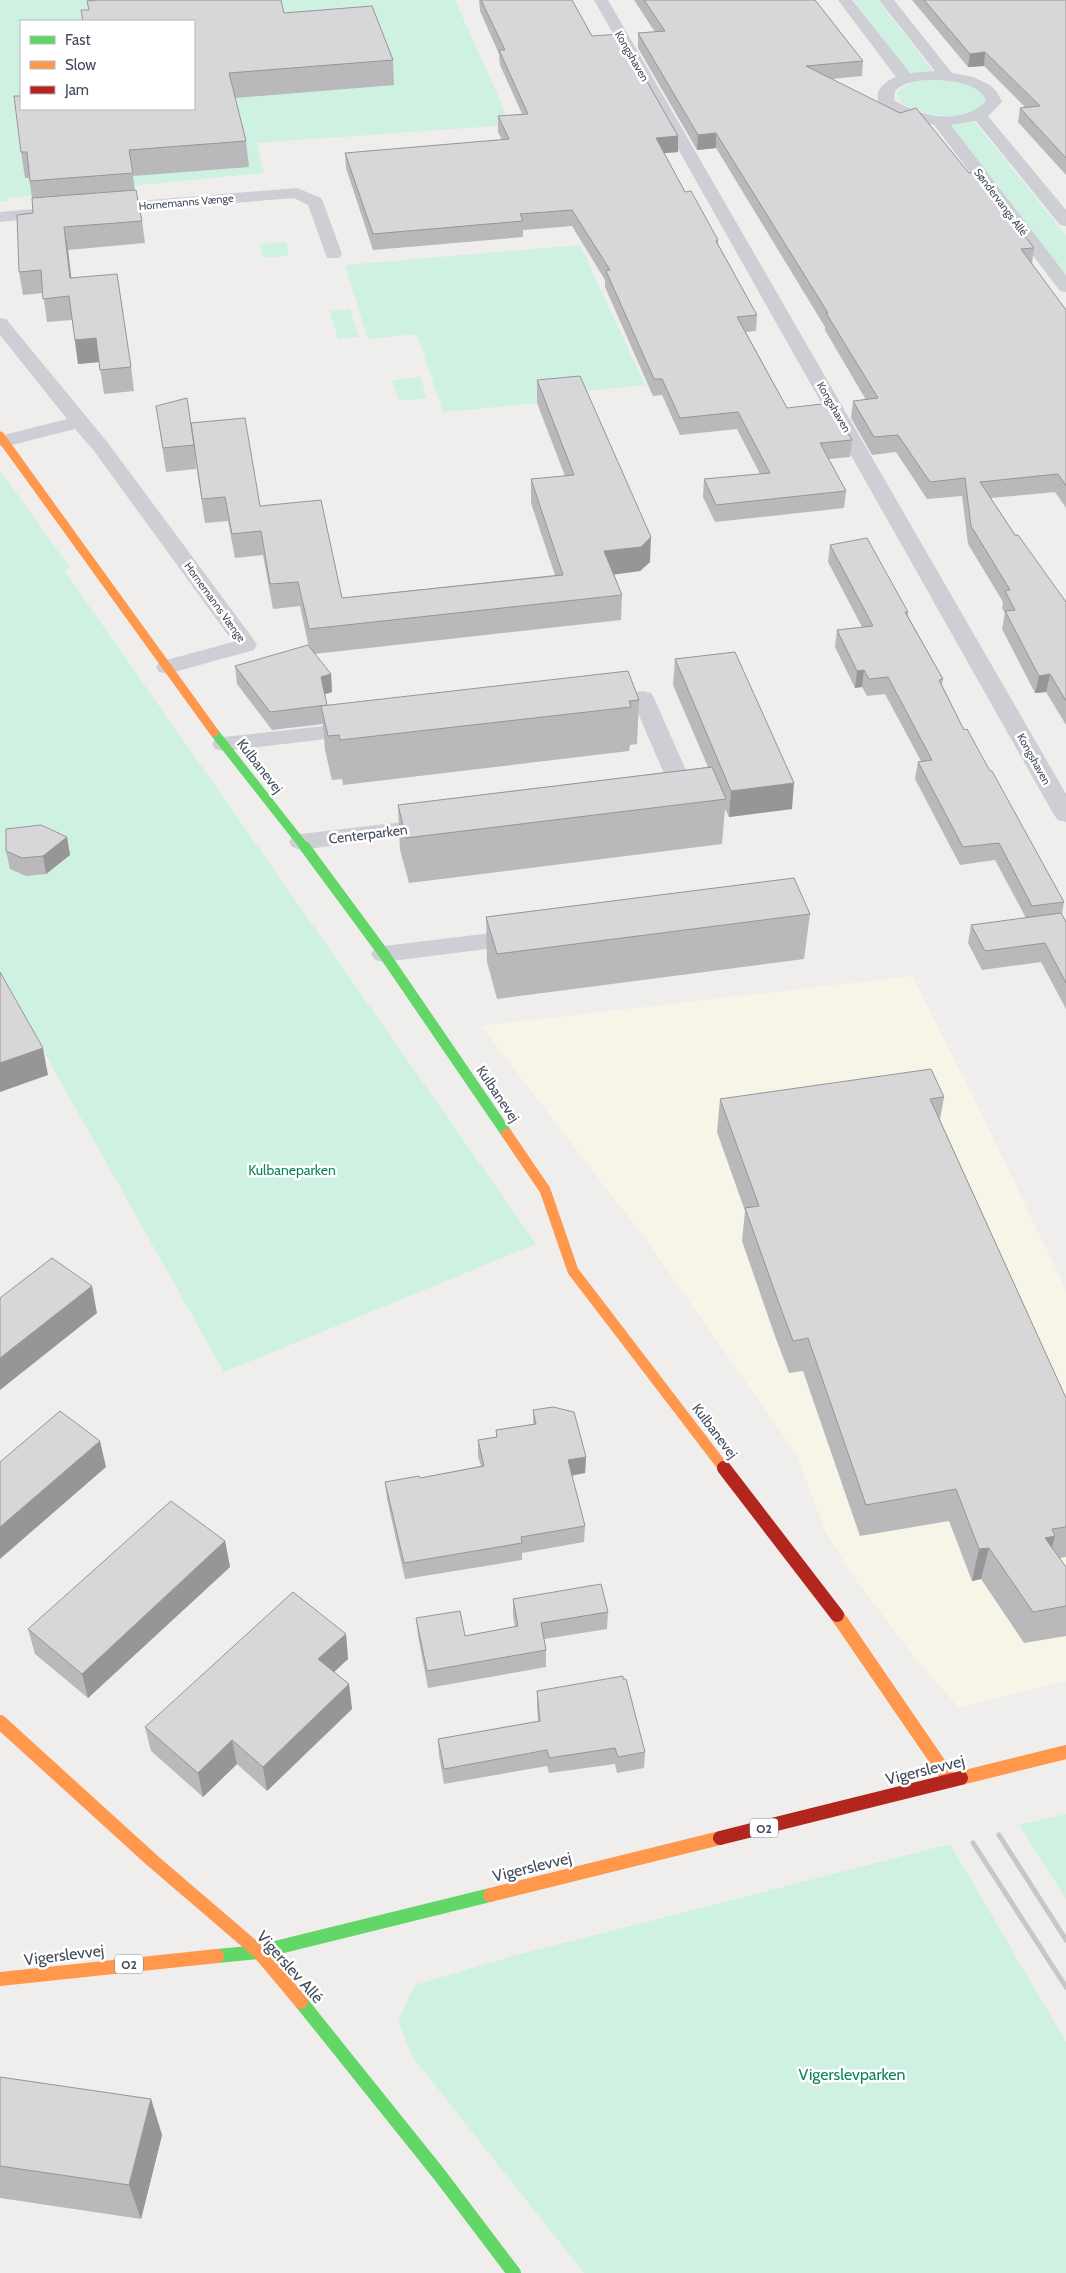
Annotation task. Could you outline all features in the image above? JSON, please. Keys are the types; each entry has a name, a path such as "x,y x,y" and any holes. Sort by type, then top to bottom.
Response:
{"street":[{"name":"Kongshaven","path":"601,0 1066,815"},
{"path":"845,0 906,79"},
{"path":"886,0 948,77"},
{"path":"933,76 948,77 976,83 992,95 994,102 990,110 979,115 960,119 939,120 905,114 886,102 884,95 887,88 906,79 933,76"},
{"path":"979,115 1066,221"},
{"name":"Søndervangs Allé","path":"939,120 1065,285"},
{"name":"Hornemanns Vænge","path":"90,210 297,193 315,202 333,254"},
{"path":"0,217 70,211"},
{"name":"Hornemanns Vænge","path":"0,323 136,493 246,645 167,668"},
{"path":"2,438 79,422"},
{"name":"Kulbanevej","path":"2,438 223,744 384,954 545,1190 573,1271 839,1618 950,1780"},
{"path":"584,704 642,698 685,795 655,799"},
{"path":"223,744 379,727"},
{"name":"Centerparken","path":"300,842 458,823"},
{"path":"384,954 543,935"},
{"name":"Vigerslev Allé","path":"0,1722 154,1862 259,1952 325,2030 439,2174 514,2273"},
{"name":"Vigerslevvej","path":"0,1979 259,1952 1066,1752"}],"shaded area":[{"path":"912,976 972,1094 1066,1290 1066,1681 959,1708 915,1658 853,1576 825,1531 797,1455 647,1241 481,1026"}],"green space":[{"path":"0,0 455,0 511,125 257,143 264,173 9,198 8,201 0,202"},
{"path":"853,0 878,0 933,71 915,73 906,70"},
{"path":"924,80 947,80 978,88 988,101 972,112 955,116 925,113 900,102 897,93 903,87"},
{"path":"975,122 1066,236 1066,275 951,125"},
{"path":"286,242 289,256 263,258 260,244"},
{"path":"580,245 645,385 568,393 570,400 443,412 417,334 368,339 345,265"},
{"path":"350,309 359,337 338,339 330,311"},
{"path":"420,377 427,398 399,401 392,380"},
{"name":"Kulbaneparken","path":"0,470 70,568 64,570 536,1244 224,1372 0,974"},
{"path":"1066,1814 1066,1899 1019,1825"},
{"name":"Vigerslevparken","path":"950,1844 1066,2042 1066,2273 584,2273 412,2056 398,2020 415,1985 513,1956"}],"building":[{"path":"281,0 284,13 372,6 393,60 229,73 246,141 129,150 133,173 30,181 27,152 21,152 14,96 20,96 20,110 195,110 195,20 83,20 81,10 89,10 87,1"},
{"path":"481,0 572,0 592,36 620,34 678,136 656,138 685,192 691,191 757,315 737,317 787,408 831,403 852,440 820,443 846,491 716,505 704,479 770,473 738,412 680,418 662,379 654,379 606,271 610,270 572,210 520,214 523,221 373,234 345,153 509,139 498,116 528,114 499,50 505,50"},
{"path":"644,0 815,0 863,61 806,66 900,113 916,108 969,173 976,172 1034,248 1021,249 1066,310 1066,486 1058,474 980,482 1015,535 1018,535 1066,602 1066,701 1050,674 1039,676 1005,611 1015,610 1005,591 1010,590 971,526 965,478 930,482 898,435 874,437 853,401 878,398 826,313 828,313 716,133 698,135 638,33 665,31"},
{"path":"924,0 1066,0 1066,158 1020,108 1040,106 985,52 970,54"},
{"path":"136,190 142,221 64,227 70,278 117,274 131,367 100,370 96,338 75,340 69,296 43,299 41,270 19,272 17,215 33,213 32,198"},
{"path":"580,376 651,537 641,547 604,551 622,595 309,629 298,582 270,584 261,531 232,534 225,497 202,499 191,423 245,418 260,506 321,500 342,598 563,575 531,479 574,475 537,380"},
{"path":"187,398 194,445 163,448 156,406"},
{"path":"867,538 908,612 905,612 943,679 939,680 964,730 967,729 990,771 992,771 1064,902 1032,906 999,843 963,847 918,762 932,760 888,677 869,679 864,670 857,671 837,630 873,626 830,545"},
{"path":"308,645 331,674 321,677 327,705 270,712 235,666"},
{"path":"735,652 794,783 731,791 675,659"},
{"path":"628,671 639,700 629,701 631,707 340,740 339,735 328,736 321,706"},
{"path":"712,767 726,799 406,838 398,805"},
{"path":"41,825 67,837 43,856 22,858 6,851 6,829"},
{"path":"794,878 810,914 497,954 486,917"},
{"path":"1061,913 1066,922 1066,983 1045,943 985,951 971,925"},
{"path":"0,972 43,1048 0,1063"},
{"path":"931,1069 944,1097 930,1099 1066,1398 1066,1527 1052,1529 1055,1536 1045,1538 1066,1567 1066,1606 1033,1612 989,1548 979,1549 956,1489 866,1505 808,1338 793,1341 745,1208 759,1206 720,1099"},
{"path":"52,1258 92,1286 0,1358 0,1298"},
{"path":"553,1407 574,1412 586,1457 568,1460 585,1526 521,1537 522,1543 404,1563 385,1482 419,1476 420,1478 484,1466 478,1440 497,1437 496,1430 536,1424 533,1410"},
{"path":"60,1411 100,1441 0,1527 0,1462"},
{"path":"171,1501 225,1541 82,1674 28,1629"},
{"path":"601,1584 608,1612 541,1623 546,1650 427,1671 416,1618 460,1611 465,1636 518,1626 513,1599"},
{"path":"293,1592 346,1634 318,1659 349,1684 263,1767 232,1740 198,1773 145,1727"},
{"path":"623,1676 623,1679 626,1679 645,1752 618,1757 615,1748 549,1758 547,1750 444,1769 438,1739 540,1721 537,1691"},
{"path":"0,2077 151,2099 129,2185 0,2166"}],"railway":[{"path":"999,1835 1066,1940"},
{"path":"973,1843 1066,1987"}],"traffic: fast":[{"path":"214,732 301,842 384,954 507,1134"},
{"path":"217,1956 259,1952 490,1895"},
{"path":"301,2002 439,2174 514,2273"}],"traffic: slow":[{"path":"0,436 214,732"},
{"path":"507,1134 545,1190 573,1271 723,1467"},
{"path":"837,1615 950,1780"},
{"path":"0,1722 154,1862 259,1952 301,2002"},
{"path":"961,1778 1066,1752"},
{"path":"490,1895 720,1838"},
{"path":"0,1979 217,1956"}],"traffic: jam":[{"path":"723,1467 837,1615"},
{"path":"720,1838 961,1778"}]}
